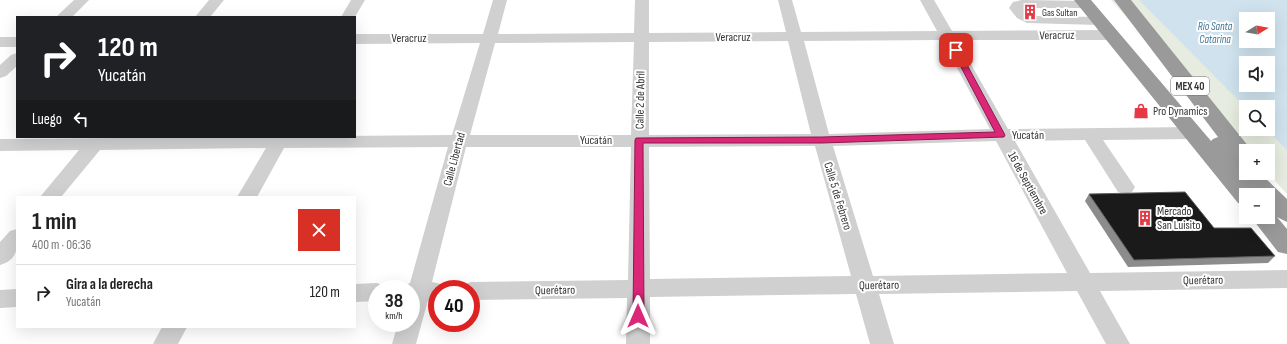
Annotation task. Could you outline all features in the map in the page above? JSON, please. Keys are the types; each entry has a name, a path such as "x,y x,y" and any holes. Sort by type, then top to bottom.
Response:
{"highway":[{"name":"MEX 40","path":"1122,0 1208,131 1241,188"},
{"name":"MEX 40","path":"1089,1 1140,49 1208,131 1239,165"},
{"name":"MEX 40","path":"1089,1 1104,28 1208,131 1239,152"},
{"name":"MEX 40","path":"1253,180 1287,213"},
{"path":"1264,180 1287,209"},
{"path":"1269,224 1287,245"}],"street":[{"path":"64,16 82,0"},
{"path":"203,16 217,0"},
{"path":"349,16 358,0"},
{"name":"Calle Libertad","path":"422,292 459,141 500,0"},
{"name":"Calle 2 de Abril","path":"638,344 639,140 642,0"},
{"name":"Calle 5 de Febrero","path":"785,0 822,140 882,344"},
{"name":"16 de Septiembre","path":"927,0 1118,344"},
{"path":"1089,1 1020,5 1016,8 1022,15 1036,20 1052,20 1104,28"},
{"path":"1039,4 1063,35"},
{"name":"Veracruz","path":"356,39 1063,35 1104,28"},
{"path":"0,42 16,42"},
{"path":"0,72 16,59"},
{"name":"Yucatán","path":"0,145 98,141 280,139 459,141 822,140 1208,131"},
{"path":"1090,134 1125,187"},
{"path":"248,196 280,139"},
{"path":"51,196 98,141"},
{"path":"0,257 16,238"},
{"name":"Querétaro","path":"480,291 1287,279"},
{"path":"356,293 368,292"},
{"path":"0,299 16,298"},
{"path":"165,344 174,328"},
{"path":"404,344 407,332"}],"shaded area":[{"name":"Río Santa Catarina","path":"1111,0 1287,0 1287,194 1274,180 1275,144 1242,144"}],"water":[{"name":"Río Santa Catarina","path":"1139,0 1287,0 1287,150 1273,136 1275,136 1275,100 1239,101"}],"building":[{"name":"Mercado San Luisito","path":"1185,192 1214,228 1251,228 1275,256 1134,260 1089,194"}],"place":[{"name":"Gas Sultan","path":"1030,12"},
{"name":"Pro Dynamics","path":"1141,111"},
{"name":"Mercado San Luisito","path":"1145,218"}],"route":[{"path":"638,316 639,140 822,140 1001,135 956,50"}]}
